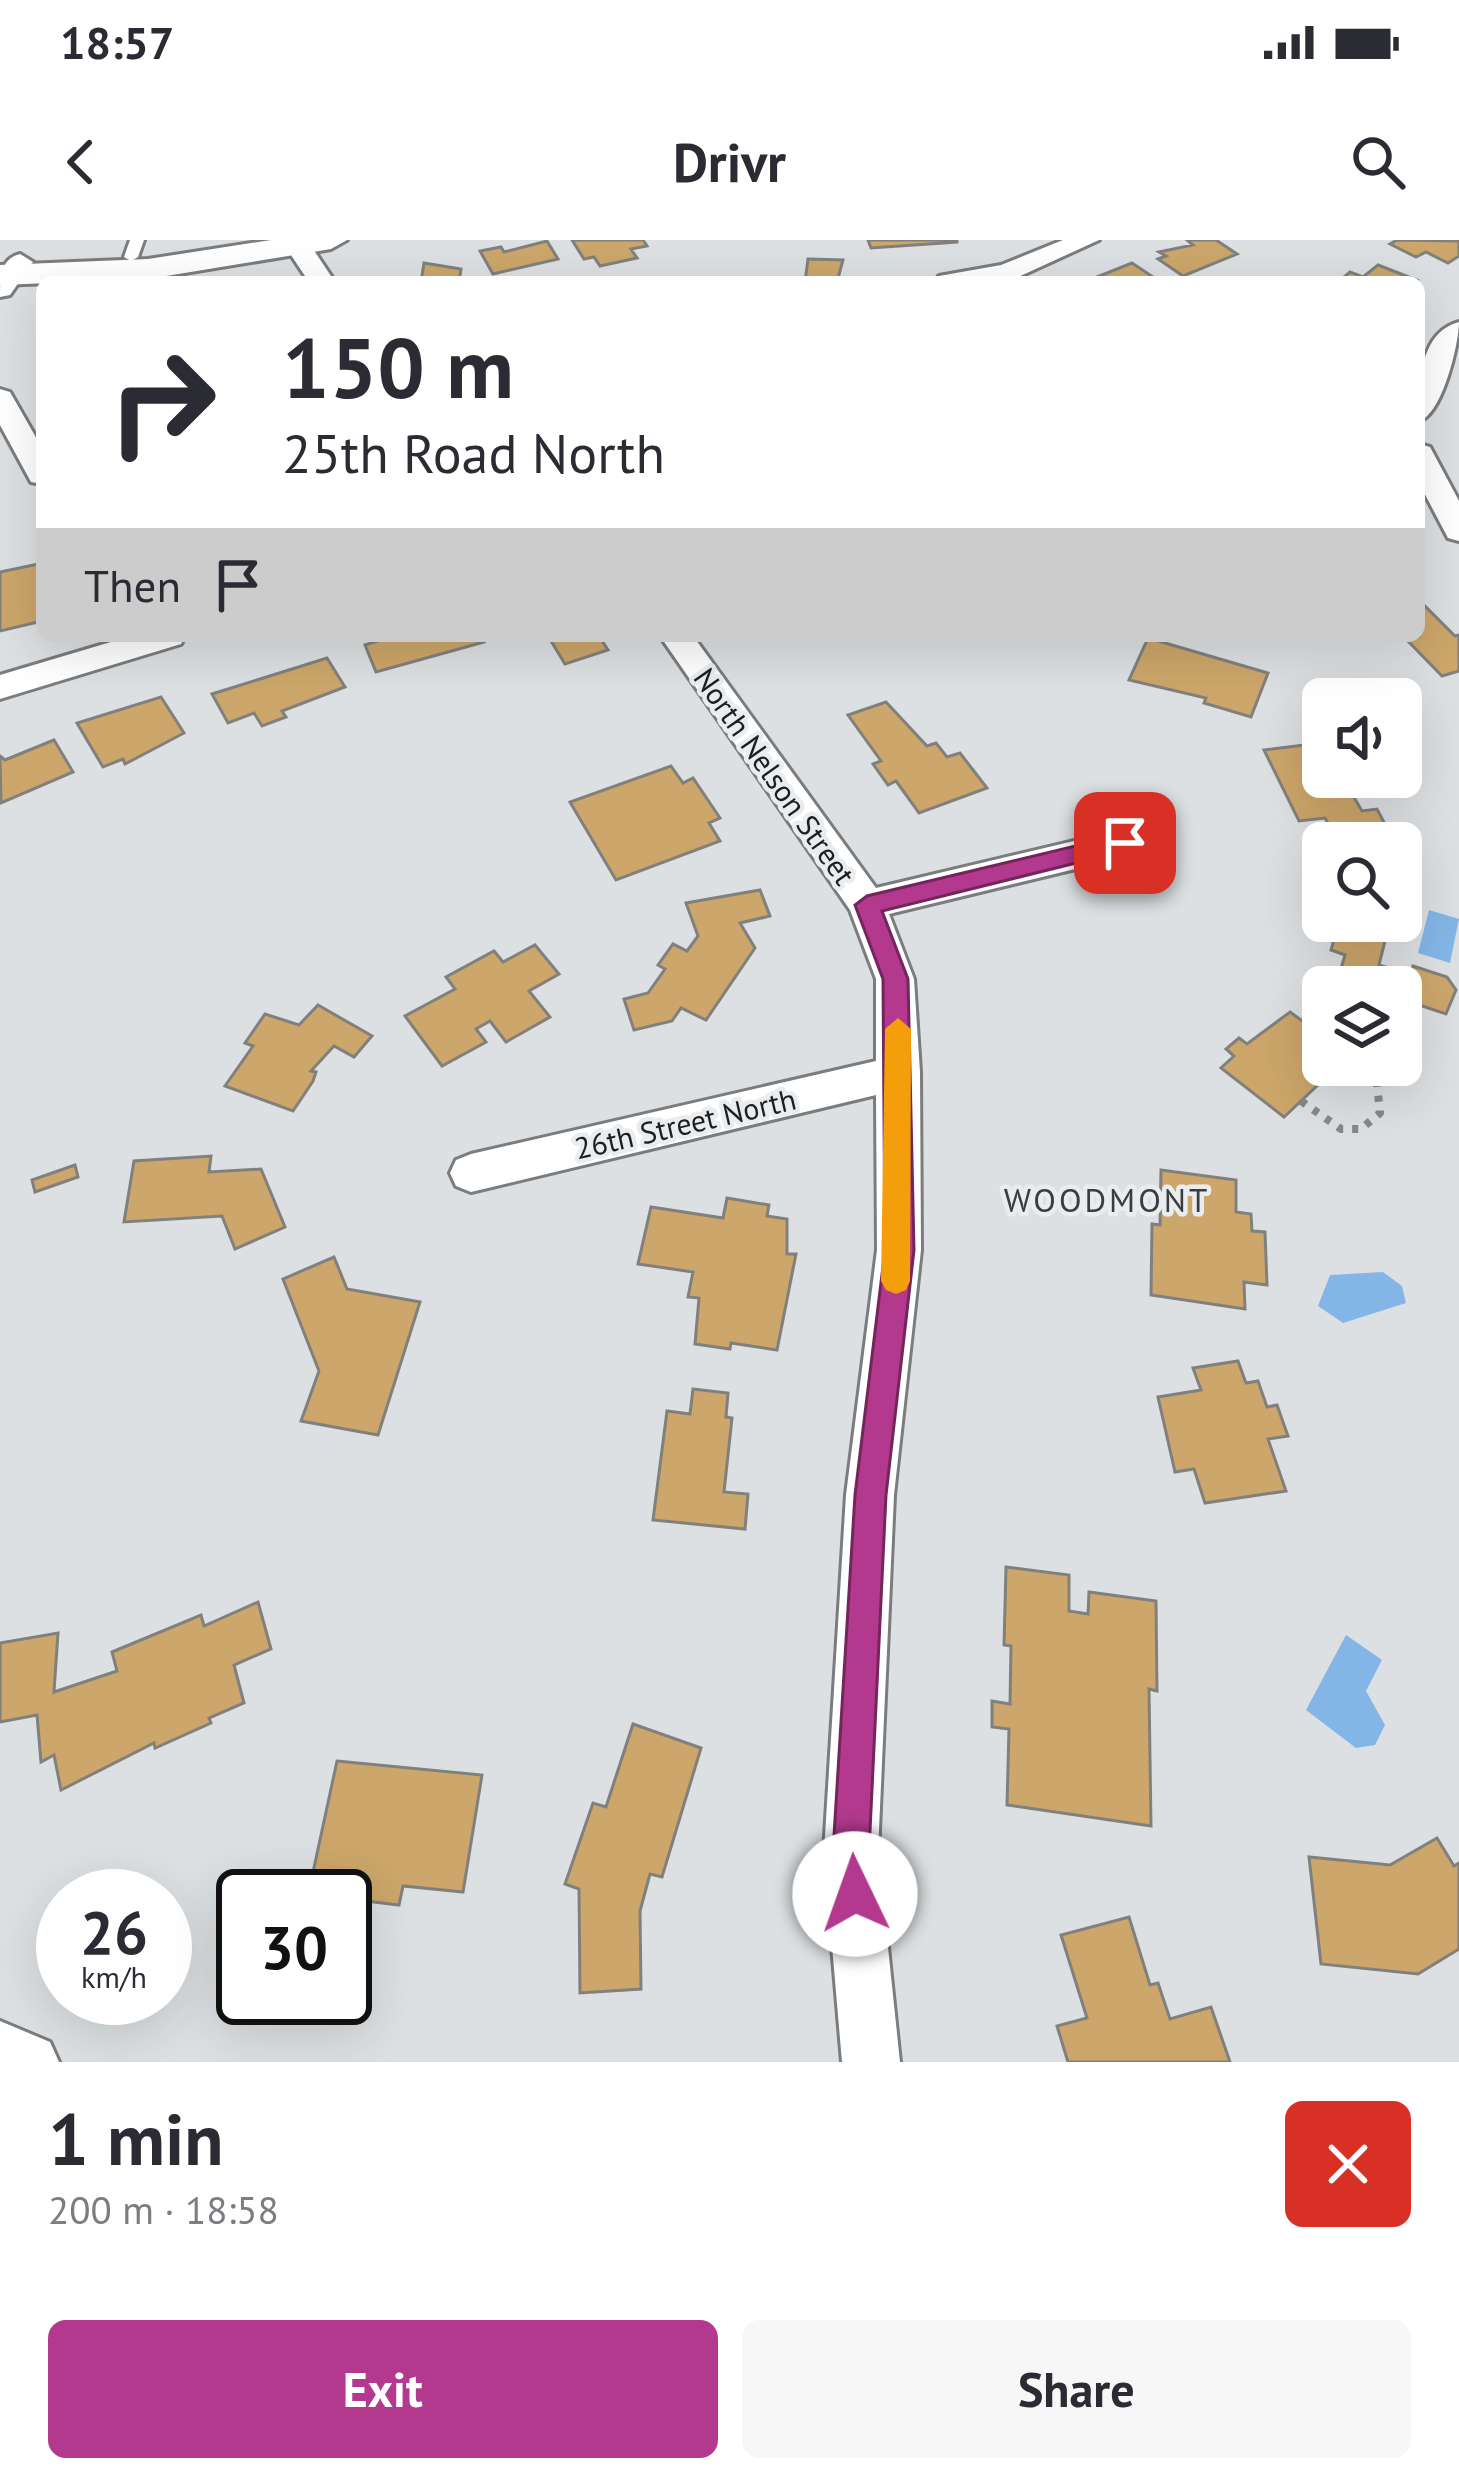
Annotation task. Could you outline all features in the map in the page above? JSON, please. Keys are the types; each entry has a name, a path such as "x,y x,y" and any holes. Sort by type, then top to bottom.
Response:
{"street":[{"path":"6,273 134,249 258,240"},
{"path":"983,276 1007,272 1086,240"},
{"path":"6,273 148,269 315,242 321,276"},
{"path":"1425,395 1438,357 1459,330"},
{"path":"0,398 36,464"},
{"path":"1425,465 1459,531"},
{"path":"0,687 149,642"},
{"name":"North Nelson Street","path":"680,642 867,905 895,979 900,1072 899,1250 871,1495 851,1852 871,2062"},
{"path":"867,905 1125,843"},
{"name":"26th Street North","path":"470,1173 900,1072"},
{"path":"0,2050 30,2062"}],"path":[{"path":"1301,1101 1341,1129 1361,1129 1380,1113 1377,1086"}],"water":[{"path":"1429,910 1459,919 1450,963 1418,953"},
{"path":"1383,1272 1402,1286 1406,1303 1343,1323 1318,1306 1330,1275"},
{"path":"1346,1635 1382,1660 1366,1691 1385,1725 1375,1745 1356,1748 1306,1710"}],"building":[{"path":"572,240 643,240 647,246 631,249 637,258 600,266 594,257 584,259"},
{"path":"868,240 957,240 957,242 871,248"},
{"path":"1187,240 1216,240 1237,254 1183,276 1158,259 1166,256 1159,252 1193,245"},
{"path":"1397,240 1459,241 1459,256 1448,263 1426,252 1416,257 1390,244"},
{"path":"547,241 558,259 493,274 480,251 501,247 504,252"},
{"path":"808,259 843,260 839,276 806,276"},
{"path":"424,263 461,269 460,276 422,276"},
{"path":"1132,263 1152,276 1100,276"},
{"path":"1378,265 1406,276 1364,276"},
{"path":"36,564 36,622 0,631 0,572"},
{"path":"1425,606 1459,635 1459,671 1442,676 1409,642 1425,642"},
{"path":"374,642 484,642 376,672 365,645"},
{"path":"552,642 603,642 608,650 565,664"},
{"path":"1146,642 1162,642 1268,673 1251,717 1204,703 1206,698 1129,680"},
{"path":"327,658 345,687 282,711 286,717 262,726 254,713 228,723 212,694"},
{"path":"161,697 184,733 125,764 123,759 103,767 77,723"},
{"path":"886,702 927,746 936,743 947,757 960,753 987,788 919,813 896,781 888,785 873,764 881,761 848,715"},
{"path":"54,740 73,772 1,803 0,756 5,760"},
{"path":"1302,745 1302,798 1354,798 1362,811 1377,809 1384,822 1299,821 1264,750"},
{"path":"671,766 683,783 693,778 720,818 709,823 720,841 616,880 570,802"},
{"path":"760,890 770,916 740,923 755,948 706,1020 681,1008 672,1021 634,1030 624,999 648,993 665,969 658,965 673,944 687,951 698,936 686,903"},
{"path":"1333,942 1385,942 1382,966 1342,966 1345,955 1331,950"},
{"path":"535,945 559,974 529,991 550,1017 506,1042 490,1021 476,1029 486,1042 442,1066 405,1016 455,989 446,977 494,951 503,962"},
{"path":"1422,969 1447,977 1456,990 1446,1014 1422,1006"},
{"path":"318,1005 372,1036 354,1057 334,1046 311,1071 316,1072 313,1081 293,1111 225,1086 253,1046 245,1043 265,1014 299,1025"},
{"path":"1290,1012 1302,1021 1302,1086 1317,1086 1284,1117 1221,1068 1234,1056 1226,1049 1239,1038 1247,1044"},
{"path":"211,1156 209,1172 261,1169 285,1227 235,1249 222,1216 124,1222 134,1161"},
{"path":"75,1165 78,1177 35,1192 32,1180"},
{"path":"1161,1170 1236,1180 1236,1212 1251,1214 1252,1231 1265,1232 1267,1285 1244,1282 1245,1309 1151,1295 1152,1224 1160,1225"},
{"path":"727,1198 769,1205 767,1216 787,1219 787,1254 796,1254 777,1350 731,1343 730,1349 695,1344 699,1298 688,1297 693,1272 638,1264 651,1207 723,1218"},
{"path":"334,1257 347,1289 420,1302 378,1435 301,1421 319,1371 283,1279"},
{"path":"1238,1361 1246,1383 1258,1381 1267,1407 1277,1405 1288,1436 1268,1439 1286,1491 1205,1503 1194,1469 1175,1472 1158,1397 1201,1390 1193,1368"},
{"path":"693,1389 728,1393 726,1417 732,1418 724,1492 748,1494 745,1529 653,1520 667,1411 690,1414"},
{"path":"1006,1567 1069,1575 1069,1611 1088,1614 1089,1592 1156,1601 1157,1691 1149,1689 1151,1826 1007,1805 1009,1729 992,1727 992,1701 1010,1704 1011,1646 1004,1645"},
{"path":"258,1602 271,1649 234,1665 244,1703 209,1718 211,1723 155,1748 154,1743 61,1790 54,1755 41,1762 37,1715 0,1722 0,1643 58,1633 54,1692 117,1671 112,1652 201,1615 204,1626"},
{"path":"633,1724 701,1748 662,1877 650,1874 640,1911 641,1989 580,1993 579,1889 565,1884 593,1803 606,1807"},
{"path":"337,1761 482,1775 463,1892 403,1886 399,1905 372,1902 372,1869 314,1869"},
{"path":"1437,1838 1454,1866 1459,1863 1459,1949 1418,1974 1321,1964 1309,1857 1390,1865"},
{"path":"1129,1917 1150,1985 1158,1983 1170,2019 1211,2007 1230,2062 1068,2062 1057,2026 1087,2018 1061,1935"}],"slow traffic":[{"path":"896,1281 898,1029"}],"district":[{"name":"WOODMONT","path":"1107,1199"}],"route":[{"path":"855,1894 851,1852 871,1495 899,1250 900,1072 895,979 867,905 1125,843"}]}
